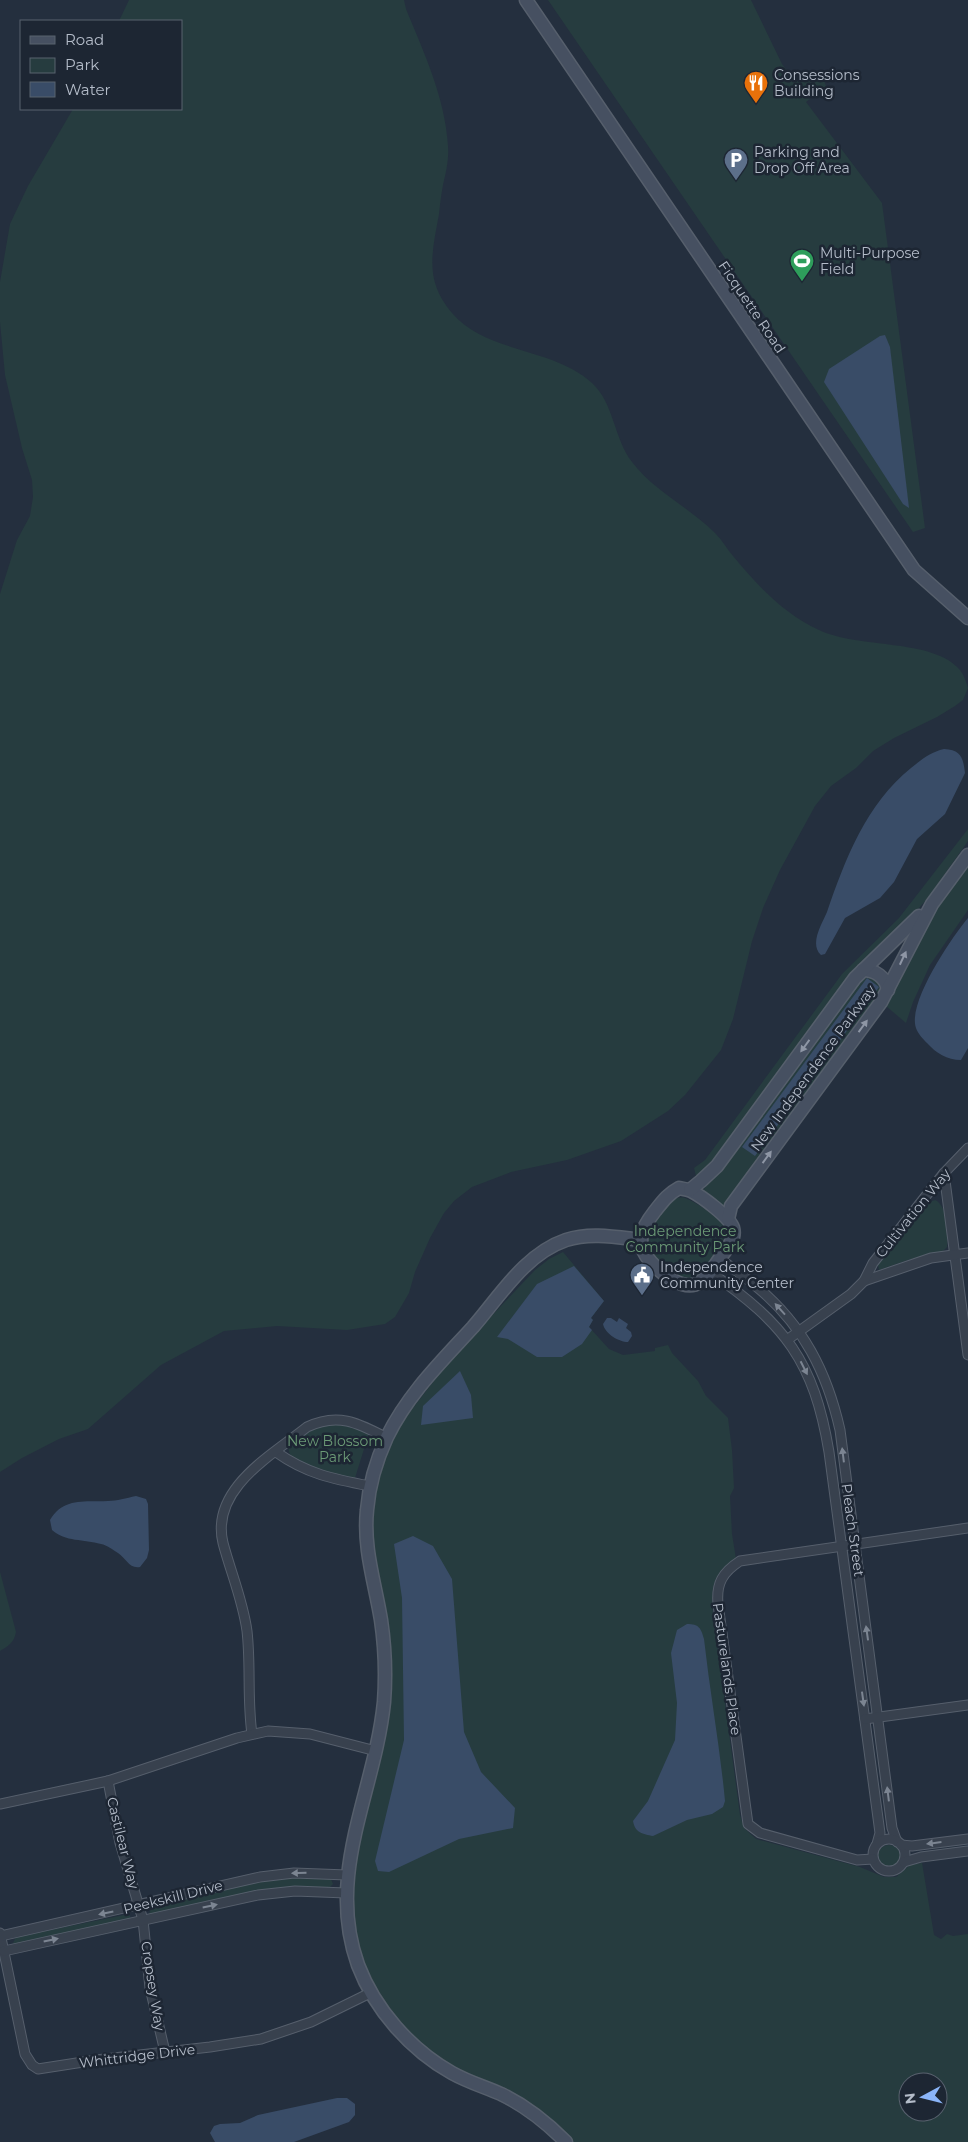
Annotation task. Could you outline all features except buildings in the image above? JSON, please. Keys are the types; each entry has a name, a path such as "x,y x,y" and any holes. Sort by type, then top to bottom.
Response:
{"street":[{"name":"Ficquette Road","path":"526,0 914,570 968,618"},
{"name":"New Independence Parkway","path":"728,1219 732,1206 888,990 915,933 932,904 968,855"},
{"name":"New Independence Parkway","path":"690,1190 717,1166 854,978 932,904"},
{"path":"863,970 875,972 884,980 888,990"},
{"name":"Cultivation Way","path":"787,1340 851,1294 864,1281 873,1263 944,1173 968,1148"},
{"path":"944,1173 968,1355"},
{"path":"680,1188 690,1190 728,1219 734,1229 733,1241 700,1283 680,1284 660,1272 645,1255 641,1240 642,1228 668,1194 680,1188"},
{"path":"566,2142 546,2122 520,2103 498,2092 471,2083 428,2058 408,2040 387,2016 370,1993 358,1965 346,1916 347,1875 350,1852 376,1750 384,1699 385,1648 367,1549 366,1530 370,1486 375,1466 387,1438 414,1393 524,1268 549,1249 564,1241 582,1236 598,1235 641,1240"},
{"name":"Cultivation Way","path":"864,1281 931,1258 968,1253"},
{"name":"Pleach Street","path":"720,1259 756,1286 800,1331 818,1363 834,1406 840,1430 892,1828 899,1843"},
{"name":"Pleach Street","path":"710,1272 758,1308 787,1340 806,1371 820,1410 829,1452 865,1719 880,1833 878,1844"},
{"path":"252,1734 248,1708 249,1656 247,1631 223,1542 221,1526 224,1512 235,1489 244,1477 307,1428 318,1422 331,1419 345,1420 363,1426 387,1438"},
{"path":"276,1452 309,1472 325,1478 370,1486"},
{"name":"Pasturelands Place","path":"874,1859 857,1860 760,1833 748,1824 717,1595 720,1579 725,1572 740,1561 968,1528"},
{"path":"865,1719 968,1705"},
{"path":"0,1804 108,1781 252,1734 285,1731 310,1734 376,1750"},
{"name":"Castilear Way","path":"108,1781 120,1843 143,1920"},
{"path":"968,1839 912,1846 886,1840 878,1844 873,1853 878,1867 887,1871 897,1869 904,1862 968,1851"},
{"path":"899,1843 905,1855 904,1862"},
{"name":"Peekskill Drive","path":"0,1934 140,1906 216,1886 280,1874 347,1875"},
{"name":"Peekskill Drive","path":"4,1951 278,1892 346,1894"},
{"name":"Cropsey Way","path":"143,1920 150,1988 165,2052"},
{"name":"Whittridge Drive","path":"0,1934 26,2054 32,2065 38,2069 96,2060 210,2047 261,2038 282,2033 332,2013 370,1993"}],"green space":[{"path":"129,0 404,0 433,76 446,128 448,161 434,241 432,266 437,289 452,313 466,326 483,336 501,344 559,363 576,371 592,383 605,401 621,443 632,462 651,482 715,533 742,567 762,588 794,615 819,630 835,636 914,648 932,653 948,660 960,670 968,688 963,700 955,706 873,751 856,768 831,786 815,806 780,870 763,908 752,941 733,1019 721,1050 685,1095 668,1111 621,1141 567,1160 511,1172 472,1187 454,1201 444,1213 430,1238 415,1272 409,1293 395,1317 385,1324 347,1330 277,1326 224,1331 161,1365 88,1429 59,1439 0,1472 0,594 17,540 30,516 33,497 32,480 22,448 5,375 0,322 0,282 10,224 28,186 72,110 182,110 182,20 119,20"},
{"path":"548,0 751,0 782,64 795,81 805,76 823,78 826,86 806,102 882,203 925,528 913,532"},
{"path":"968,829 968,841 927,899 888,943 712,1168 697,1180 694,1168 705,1160 842,974 899,918"},
{"path":"968,867 968,910 930,965 913,1002 906,1023 886,1006 935,909"},
{"path":"865,975 874,976 885,989 723,1209 701,1193"},
{"name":"Independence Community Park","path":"674,1198 685,1198 696,1203 715,1217 726,1231 726,1236 719,1250 701,1272 691,1278 679,1276 668,1269 655,1258 648,1248 649,1231 664,1207"},
{"path":"935,1200 943,1208 945,1214 948,1228 947,1247 942,1252 908,1260 879,1270 878,1265 927,1203"},
{"path":"563,1252 604,1301 591,1318 593,1320 589,1327 609,1349 623,1355 655,1351 655,1348 668,1345 672,1353 698,1381 706,1396 728,1418 734,1488 730,1496 732,1534 736,1559 722,1571 715,1582 712,1603 740,1815 744,1828 756,1839 860,1867 884,1877 896,1877 910,1865 922,1863 934,1935 941,1939 947,1934 953,1936 968,1934 968,2142 573,2142 564,2132 444,2062 412,2037 385,2006 369,1977 357,1945 352,1921 354,1858 385,1729 371,1537 375,1484 389,1445 399,1426 450,1360 535,1270 549,1259"},
{"name":"New Blossom Park","path":"336,1423 369,1433 355,1478 325,1472 302,1464 294,1459 289,1452 290,1444 315,1428"},
{"path":"0,1572 16,1632 12,1642 0,1651"},
{"path":"889,1845 898,1848 901,1857 898,1866 889,1869 880,1866 877,1857 880,1848"},
{"path":"282,1877 331,1879 333,1884 328,1889 310,1888 149,1915 151,1909 233,1886"},
{"path":"129,1914 131,1919 16,1945 13,1943 16,1937"}],"water":[{"path":"885,335 890,347 909,508 903,504 824,382 829,369 880,336"},
{"path":"944,749 954,751 960,755 965,773 945,814 917,839 894,882 880,898 845,918 825,954 821,955 816,945 820,928 841,873 869,816 895,782 927,756"},
{"path":"968,918 968,1048 961,1060 956,1060 938,1053 930,1047 916,1028 915,1017 924,987 942,955"},
{"path":"867,978 879,987 755,1156 742,1147"},
{"path":"574,1266 604,1301 591,1318 593,1320 589,1327 592,1330 582,1344 562,1357 537,1357 508,1339 497,1337 537,1284"},
{"path":"607,1318 617,1322 619,1318 628,1324 626,1328 631,1332 632,1336 628,1342 617,1339 606,1331 603,1324"},
{"path":"460,1371 471,1395 473,1418 421,1425 423,1406"},
{"path":"136,1496 146,1499 148,1504 149,1550 147,1558 140,1567 130,1565 121,1555 105,1545 63,1537 52,1530 50,1520 61,1507 68,1504 83,1501 115,1500"},
{"path":"413,1536 433,1546 452,1579 464,1732 481,1772 515,1808 513,1828 459,1839 389,1872 378,1871 375,1861 404,1740 402,1598 394,1544"},
{"path":"687,1624 699,1627 704,1639 725,1801 723,1807 712,1814 687,1820 653,1836 643,1834 636,1828 633,1821 648,1801 675,1740 677,1703 671,1653 677,1630"},
{"path":"337,2098 347,2098 355,2104 355,2115 349,2122 294,2142 215,2142 210,2133 214,2126 220,2124 240,2123 258,2115"}],"place":[{"name":"Consessions Building","path":"756,104"},
{"name":"Parking and Drop Off Area","path":"736,181"},
{"name":"Multi-Purpose Field","path":"802,282"},
{"name":"Independence Community Center","path":"642,1296"}]}
